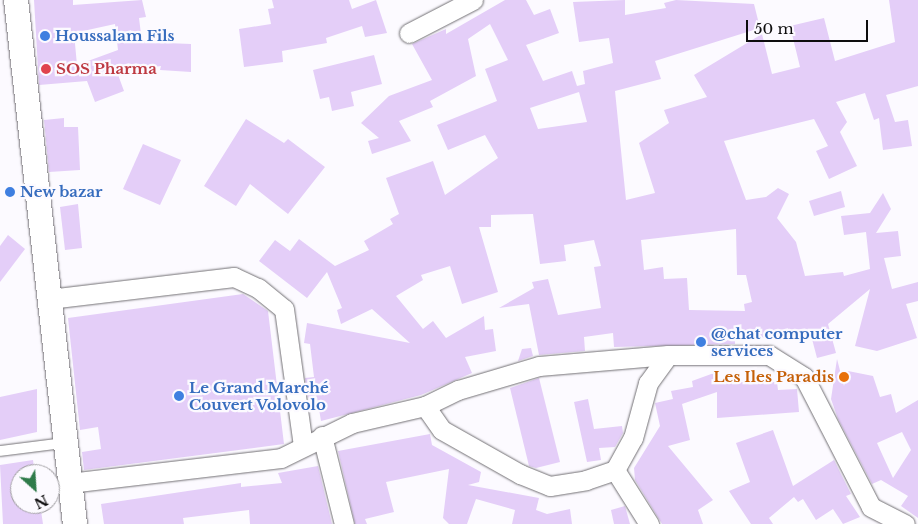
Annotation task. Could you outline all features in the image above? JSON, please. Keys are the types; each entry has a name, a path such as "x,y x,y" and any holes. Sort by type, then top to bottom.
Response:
{"street":[{"path":"16,0 63,443 75,524"},
{"path":"409,32 473,0"},
{"path":"49,299 234,277 258,288 284,309 303,446"},
{"path":"69,483 280,458 352,423 425,406 458,390 539,366 668,355 769,355 789,364 804,377 871,507 905,524"},
{"path":"425,406 442,430 550,486 615,470 633,438 648,384 668,355"},
{"path":"322,436 344,524"},
{"path":"615,470 649,524"}],"lane":[{"path":"0,451 63,443"}],"building":[{"path":"34,0 73,0 73,5 142,0 146,17 139,18 142,42 191,44 191,72 160,70 161,66 117,72 124,91 95,102 87,81 39,85","holes":["115,24 118,50 77,65 74,33"]},
{"path":"272,0 349,0 352,9 376,0 387,33 365,37 362,26 326,38 327,43 282,51 283,62 244,67 239,29 271,24 268,9 274,8"},
{"path":"505,0 526,0 534,15 550,9 559,33 526,45 543,81 572,71 577,86 585,84 583,71 613,63 609,38 579,42 573,2 625,0 625,15 666,8 664,3 676,0 754,4 760,28 655,61 661,79 615,91 626,200 655,193 639,143 669,123 664,110 707,97 694,75 762,34 772,74 800,67 790,26 824,18 835,61 895,42 889,0 918,0 918,86 886,95 895,122 908,120 912,146 883,150 879,118 874,120 865,93 836,102 847,122 840,132 857,166 829,179 816,151 828,146 814,119 724,141 746,200 766,197 778,188 789,194 777,218 796,242 805,276 843,272 844,276 870,269 866,232 844,235 841,216 870,213 883,193 891,209 876,233 898,231 901,256 884,258 892,289 918,282 918,301 906,304 917,338 877,351 855,346 870,289 828,324 836,353 817,358 812,339 735,337 735,344 614,347 613,333 584,337 585,351 539,355 529,304 499,308 534,288 532,282 548,279 558,315 601,308 594,267 601,266 594,240 564,245 566,261 540,264 533,214 491,215 491,227 479,227 498,292 462,304 450,266 421,275 423,280 396,296 423,329 433,321 446,338 484,316 485,330 493,329 496,351 465,357 472,373 421,395 321,421 317,397 308,398 307,393 305,378 314,377 310,344 304,343 307,323 410,343 372,309 341,324 337,310 342,308 327,272 307,298 259,261 275,240 290,251 299,239 335,266 369,250 364,241 393,224 390,219 399,214 386,178 433,161 445,195 498,158 485,135 448,150 437,125 497,101 485,69 508,60 490,24 468,39 476,76 430,101 433,107 399,121 411,141 372,154 368,141 379,138 361,123 389,96 432,80 412,44 446,29 446,34","holes":["579,92 587,122 538,129 530,108","736,229 737,275 746,275 752,302 744,304 745,311 689,310 687,278 664,279 663,267 644,270 641,240"]},
{"path":"374,55 382,84 351,92 354,106 332,111 329,97 320,99 313,70"},
{"path":"64,118 64,127 78,127 80,170 49,172 44,120"},
{"path":"246,119 284,143 288,139 325,167 288,214 250,184 236,206 204,186"},
{"path":"143,144 181,160 160,205 123,189"},
{"path":"841,191 845,207 814,216 809,201"},
{"path":"78,204 82,248 65,250 60,207"},
{"path":"8,235 25,249 0,282 0,246"},
{"path":"243,294 268,311 284,444 84,470 82,452 101,449 98,427 80,430 68,318"},
{"path":"531,348 533,356 518,361 522,349"},
{"path":"837,359 844,386 848,371 873,376 880,397 891,394 896,413 918,400 918,518 901,506 908,496 881,480 872,484 838,419 831,399","holes":["902,432 911,450 893,478 877,443"]},
{"path":"714,373 714,382 777,382 778,390 797,389 799,412 717,418 717,392 682,404 690,440 668,446 713,500 698,510 703,524 662,524 635,480 634,468 660,426 655,403 673,399 671,391 693,387 692,381"},
{"path":"539,378 560,462 536,468 529,466 510,388"},
{"path":"37,389 37,432 0,440 0,397"},
{"path":"588,399 594,429 622,426 623,433 615,447 599,448 601,460 587,462 574,402"},
{"path":"773,430 793,486 834,460 851,494 846,496 860,517 843,524 833,509 816,520 803,499 798,502 794,497 769,518 773,524 751,524 729,491 750,482 736,443"},
{"path":"430,434 432,445 481,472 479,482 468,485 539,498 536,510 547,514 570,509 572,524 512,524 515,510 476,499 467,524 449,524 443,518 449,469 386,482 394,512 365,519 367,524 355,524 338,451"},
{"path":"33,460 34,464 10,464 10,514 42,514 43,524 3,524 0,465"},
{"path":"318,466 332,524 250,524 249,510 183,518 184,524 104,524 101,504 241,483 241,487 282,483 278,473"},
{"path":"625,506 630,524 614,524 611,510"}],"place":[{"name":"Houssalam Fils","path":"45,36"},
{"name":"SOS Pharma","path":"46,69"},
{"name":"New bazar","path":"10,192"},
{"name":"@chat computer services","path":"701,342"},
{"name":"Les Iles Paradis","path":"844,377"},
{"name":"Le Grand Marché Couvert Volovolo","path":"179,396"}]}
